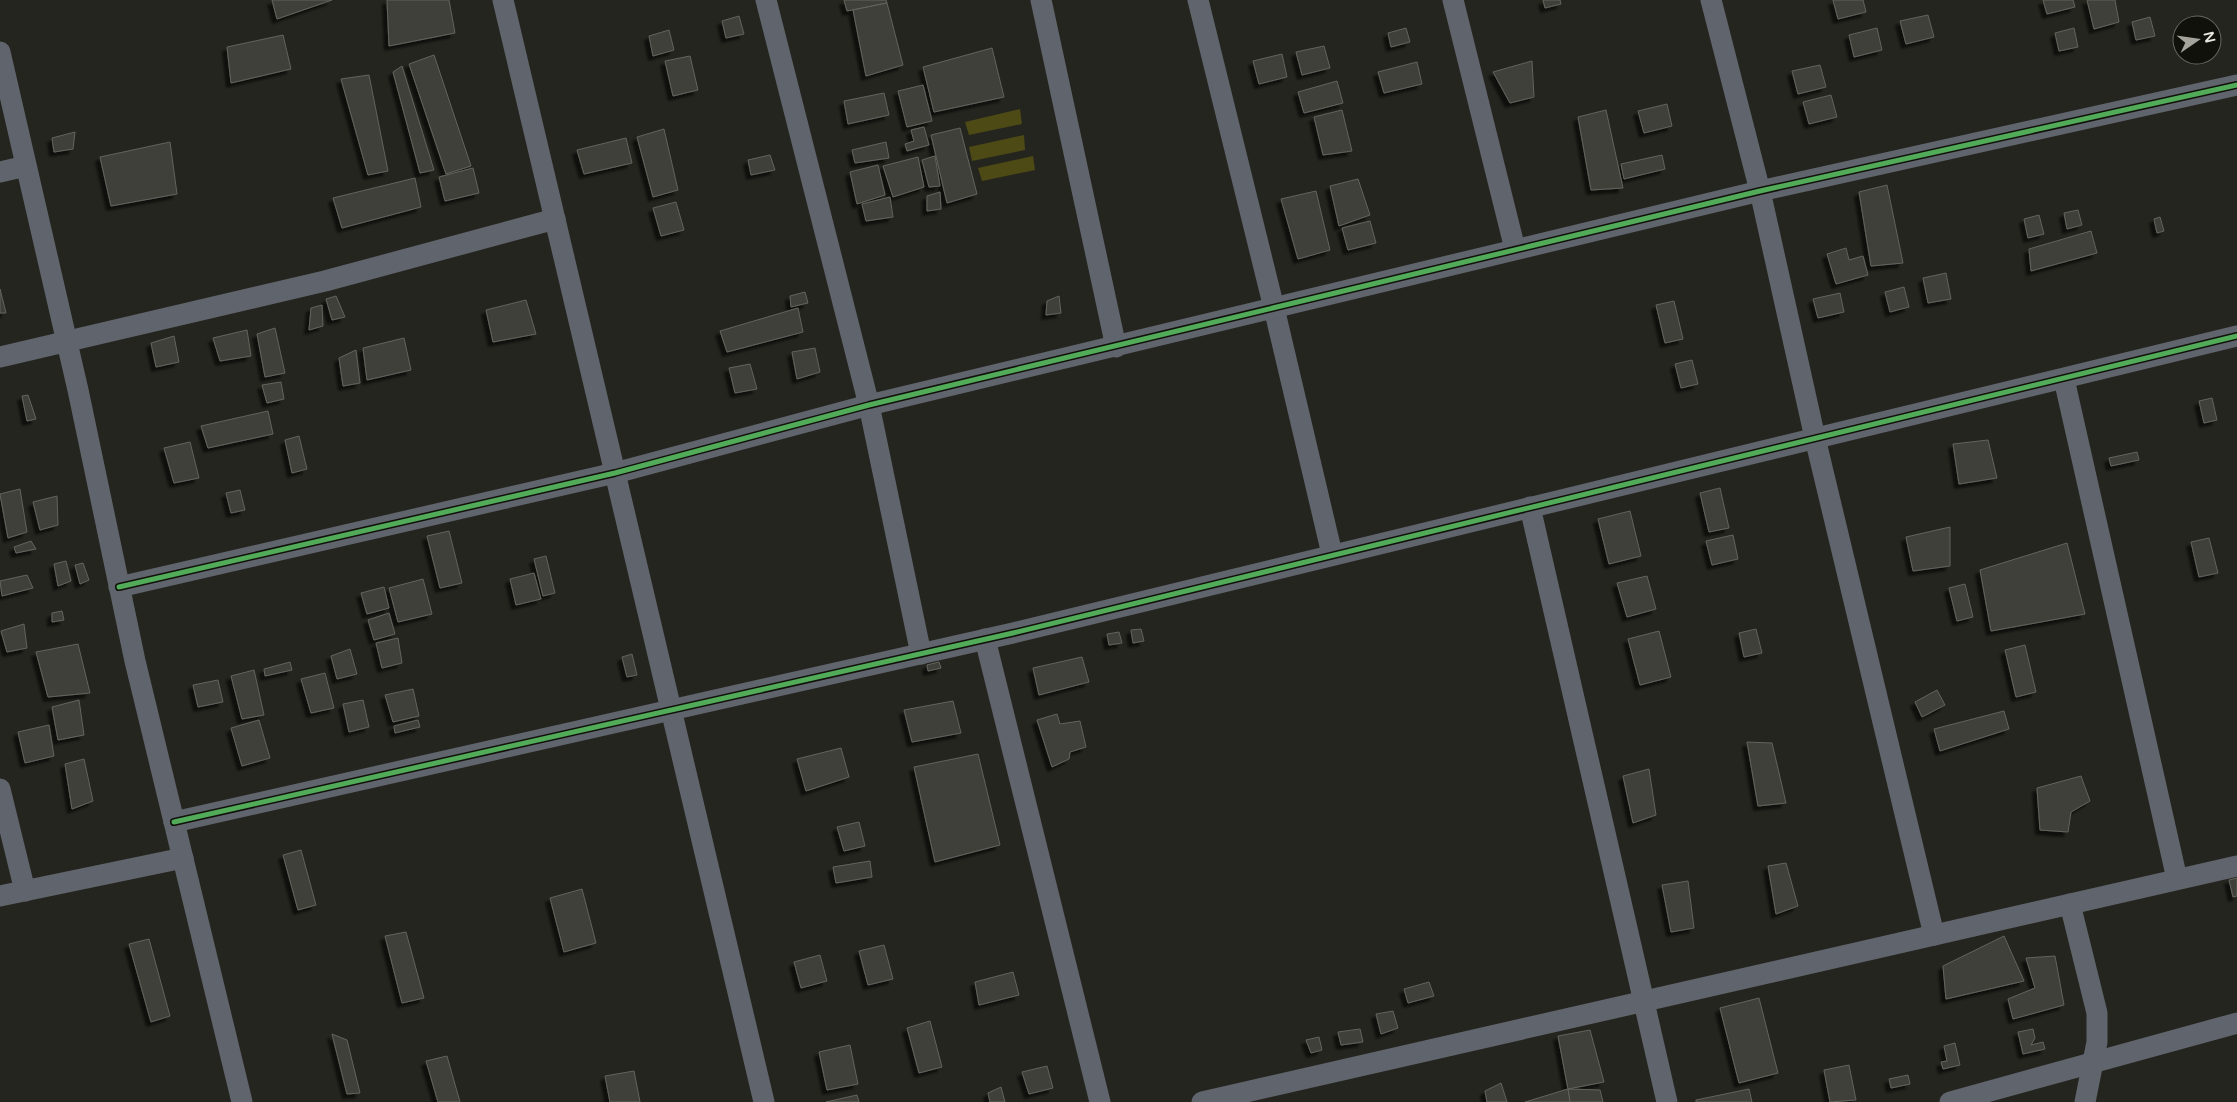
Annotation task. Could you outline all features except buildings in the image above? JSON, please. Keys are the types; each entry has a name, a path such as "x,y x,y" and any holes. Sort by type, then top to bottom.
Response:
{"street":[{"path":"503,0 764,1102"},
{"path":"766,0 869,405 921,654"},
{"path":"1041,0 1116,347"},
{"path":"1198,0 1332,554"},
{"path":"1453,0 1514,249"},
{"path":"1711,0 1760,191 1816,438 1934,935"},
{"path":"0,52 67,341 119,587 242,1102"},
{"path":"119,587 615,473 869,405 1116,347 1514,249 1760,191 2237,85"},
{"path":"0,172 26,166"},
{"path":"0,357 325,281 555,220"},
{"path":"174,822 985,639 2237,336"},
{"path":"2064,379 2177,879"},
{"path":"1530,507 1667,1102"},
{"path":"985,639 1100,1102"},
{"path":"0,789 25,891"},
{"path":"0,896 183,858"},
{"path":"1202,1102 2237,866"},
{"path":"2070,904 2097,1013 2097,1042 2085,1102"},
{"path":"1950,1102 2237,1023"}],"shaded area":[{"path":"1020,109 1022,124 969,135 965,122"},
{"path":"1024,135 1025,150 972,161 969,147"},
{"path":"1033,156 1035,170 982,181 978,168"}],"cycle path":[{"path":"119,587 615,473 869,405 1760,191 2237,85"},
{"path":"174,822 1013,633 2237,336"}]}
